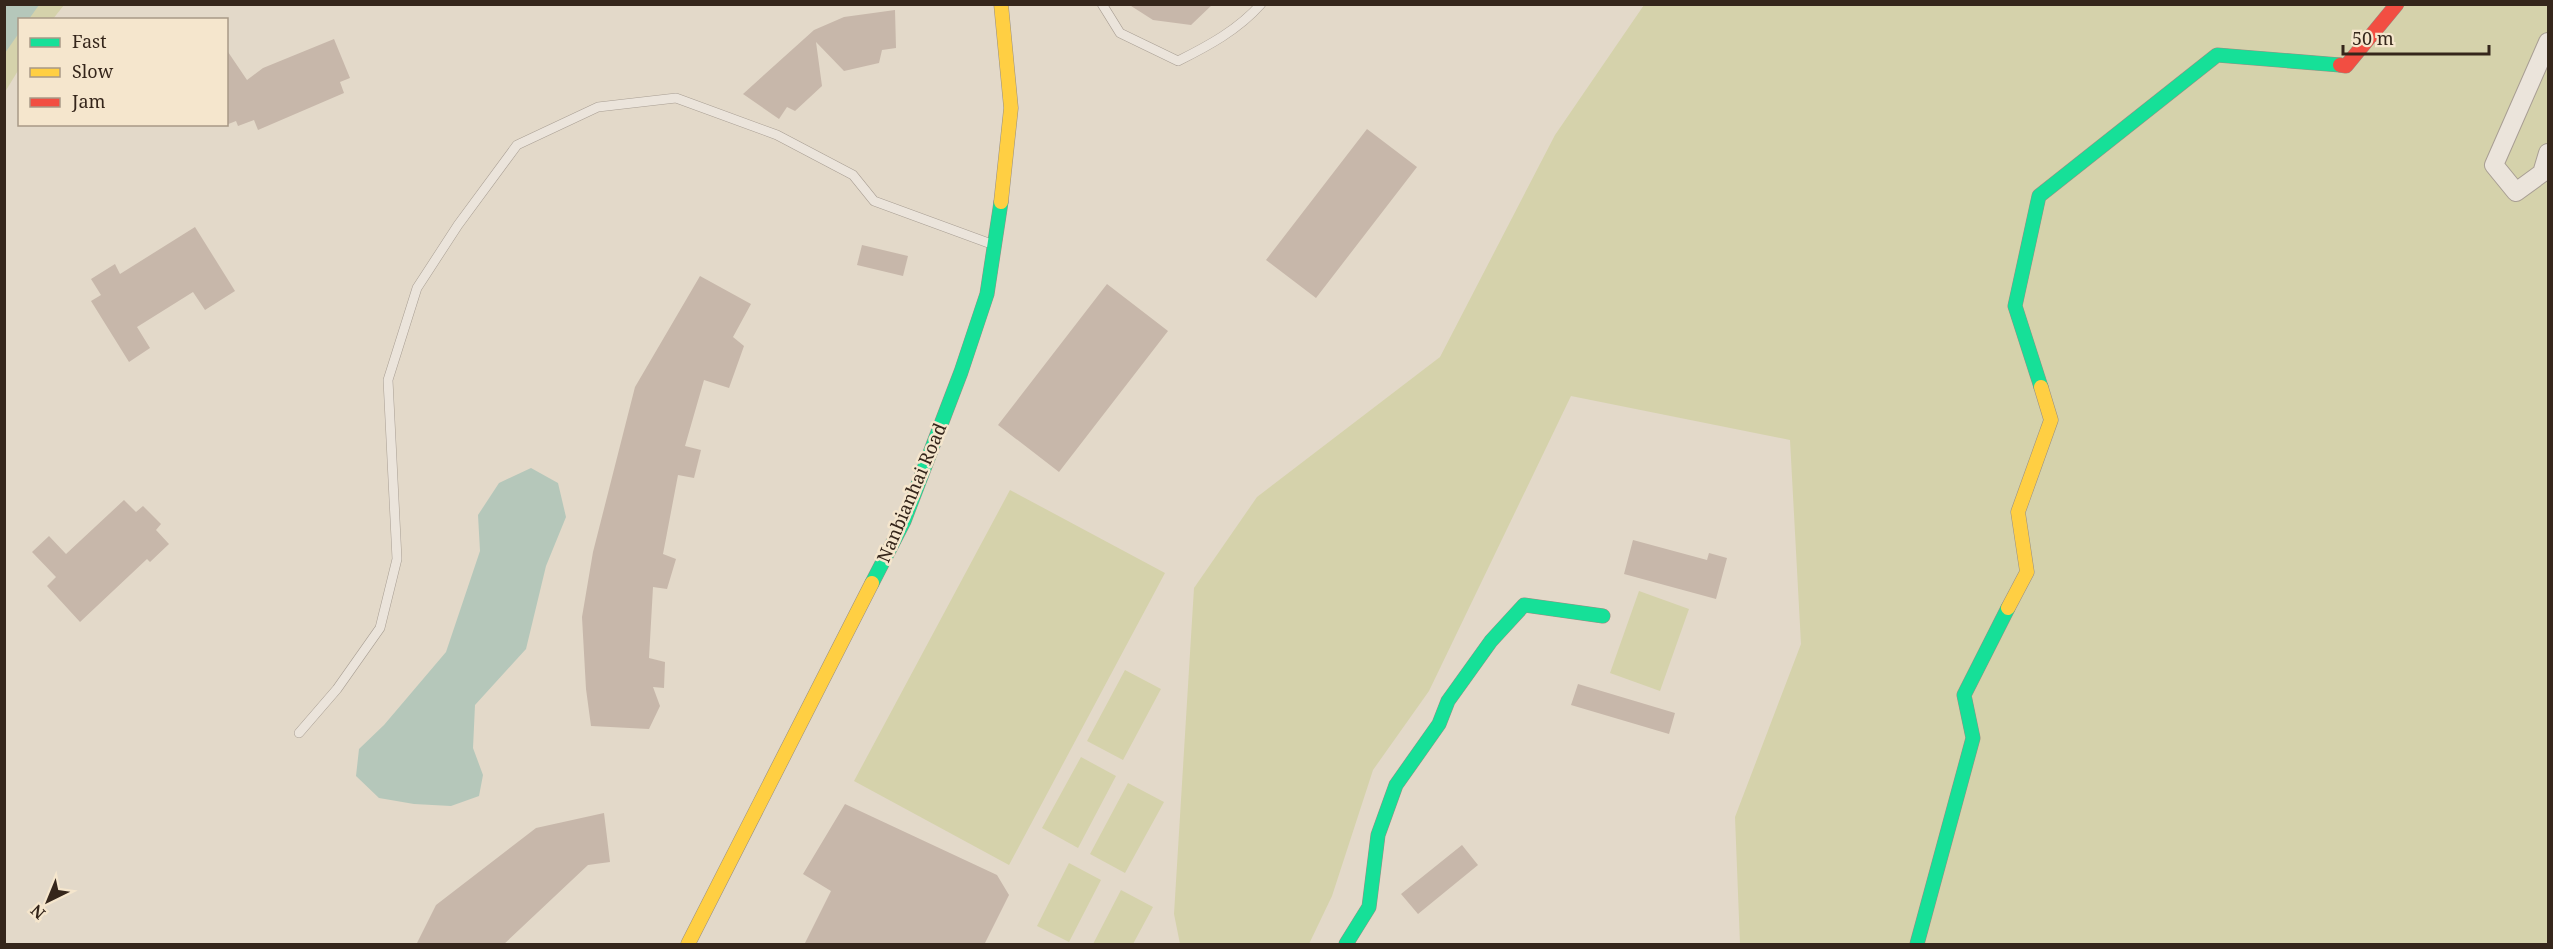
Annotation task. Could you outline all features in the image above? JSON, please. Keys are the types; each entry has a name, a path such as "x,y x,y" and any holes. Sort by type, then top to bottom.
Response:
{"street":[{"name":"Nanbianhai Road","path":"688,945 904,521 965,361 987,294 1011,108 1001,4"},
{"path":"1917,945 1973,738 1964,695 2027,572 2018,512 2051,420 2015,306 2039,196 2217,55 2346,66 2397,4"},
{"path":"2548,42 2494,165 2516,192 2542,173 2548,153"},
{"path":"1346,945 1369,907 1378,835 1396,785 1439,724 1448,701 1491,641 1524,605 1603,616"}],"lane":[{"path":"1102,4 1120,33 1178,61 1210,45 1249,18 1261,4"},
{"path":"299,733 337,689 380,628 397,559 388,380 417,288 458,225 517,145 598,107 676,98 777,135 806,150 853,175 874,201 995,246"}],"shaded area":[{"path":"5,4 39,5 30,18 18,18 18,34 5,53"},
{"path":"5,5 64,5 54,18 18,18 18,71 5,92"},
{"path":"1644,5 2548,5 2548,944 1740,944 1735,817 1801,644 1790,440 1571,396 1429,691 1373,770 1332,896 1309,944 1180,944 1174,914 1194,588 1257,497 1440,357 1555,135"},
{"path":"531,468 558,483 566,517 546,566 526,649 475,705 473,748 483,775 479,796 451,806 414,804 379,798 356,776 359,749 384,725 446,652 480,551 478,515 499,483"},
{"path":"1010,490 1165,573 1009,865 854,781"},
{"path":"1639,591 1689,609 1660,691 1610,673"},
{"path":"1125,670 1161,689 1123,760 1087,741"},
{"path":"1081,757 1116,776 1078,848 1042,828"},
{"path":"1128,783 1164,802 1125,873 1090,854"},
{"path":"1069,863 1101,880 1069,942 1037,926"},
{"path":"1121,890 1153,907 1133,944 1093,944"}],"building":[{"path":"1128,4 1213,4 1191,25 1153,20"},
{"path":"895,10 896,48 882,50 879,63 844,71 816,42 822,86 795,111 787,107 779,119 743,94 814,30 844,17"},
{"path":"334,39 350,78 340,82 344,93 258,130 254,120 238,126 236,121 228,124 228,52 247,80 263,68"},
{"path":"1367,129 1417,167 1316,298 1266,260"},
{"path":"195,227 235,291 205,310 193,292 137,327 150,348 129,362 91,301 101,295 91,279 115,264 120,274"},
{"path":"862,245 908,256 903,276 857,265"},
{"path":"700,276 751,304 733,337 744,346 729,388 704,380 685,446 701,450 694,478 678,475 663,554 676,559 667,589 653,587 649,658 665,662 664,688 653,687 660,706 649,729 591,726 586,689 582,617 593,552 635,387"},
{"path":"1107,284 1168,331 1059,472 998,425"},
{"path":"124,500 136,512 143,506 161,524 156,530 169,544 150,562 147,559 80,622 47,586 56,577 32,552 49,536 66,554"},
{"path":"1633,540 1707,560 1709,553 1727,558 1716,599 1624,574"},
{"path":"1578,684 1675,713 1669,734 1571,705"},
{"path":"845,804 997,875 1009,895 984,945 804,945 831,891 803,874"},
{"path":"604,813 610,862 588,865 503,945 416,945 436,905 536,828"},
{"path":"1462,845 1478,865 1418,914 1401,894"}],"traffic: fast":[{"path":"2041,387 2015,306 2039,196 2217,55 2340,65"},
{"path":"872,583 904,521 961,372 987,294 1001,202"},
{"path":"1346,944 1369,907 1378,835 1396,785 1439,724 1448,701 1491,641 1524,605 1603,616"},
{"path":"1917,944 1973,738 1964,695 2008,608"}],"traffic: slow":[{"path":"1001,4 1011,108 1001,202"},
{"path":"2008,608 2027,572 2018,512 2051,420 2041,387"},
{"path":"688,944 872,583"}],"traffic: jam":[{"path":"2340,65 2346,66 2397,4"}]}
